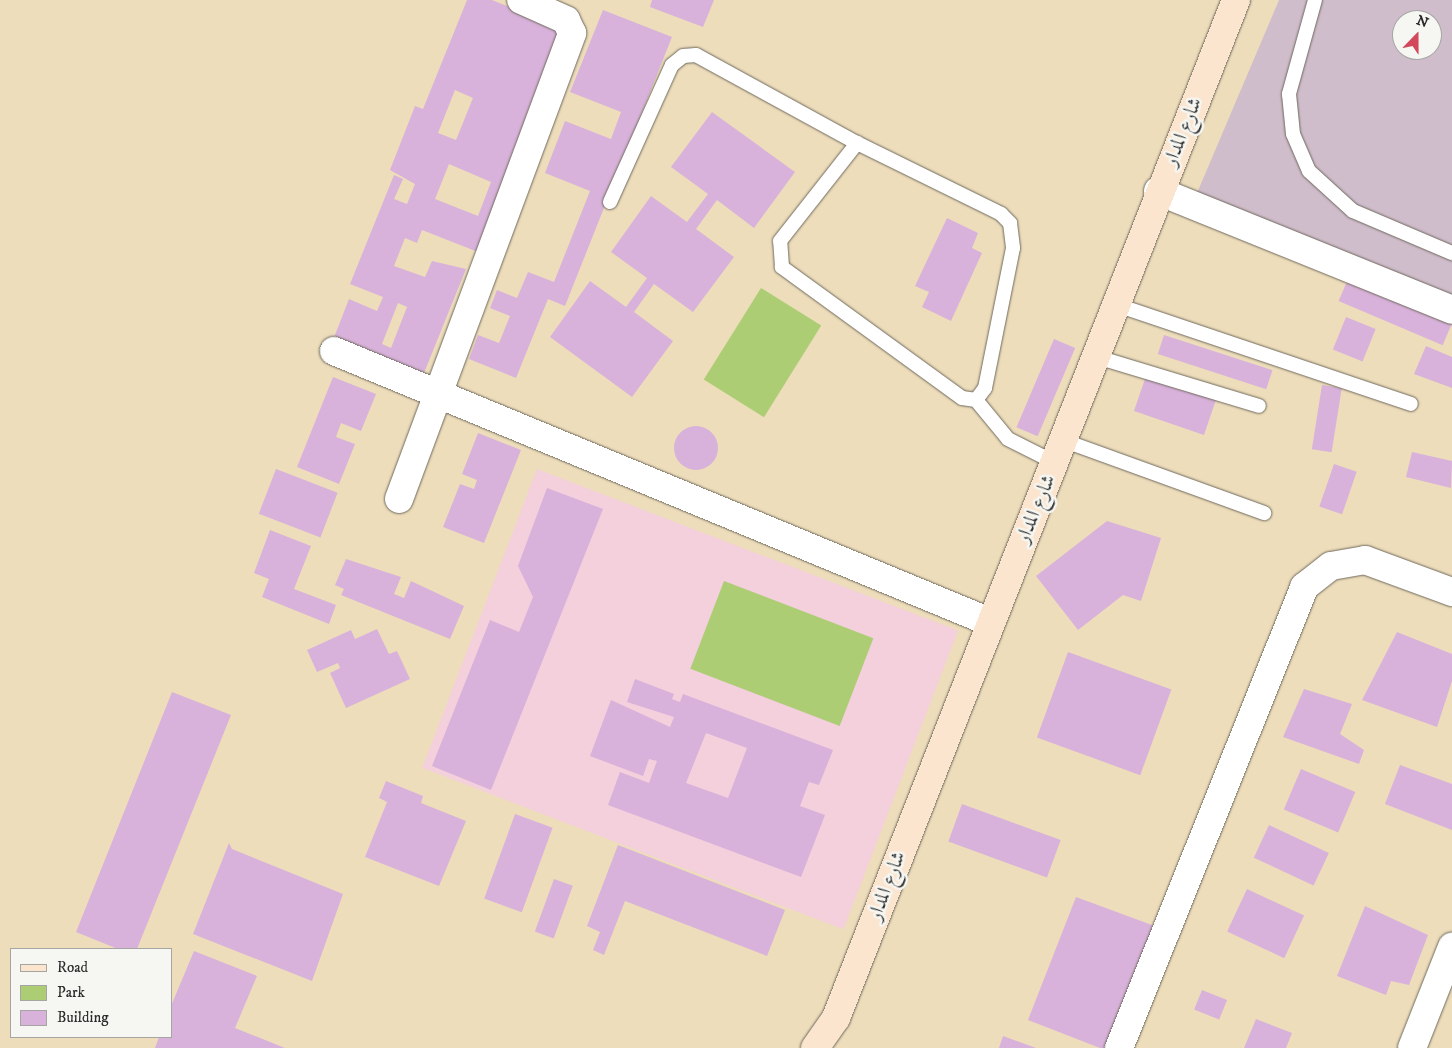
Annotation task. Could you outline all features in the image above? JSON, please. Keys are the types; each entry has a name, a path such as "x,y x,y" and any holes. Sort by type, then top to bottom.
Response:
{"main road":[{"name":"شارع المدار","path":"815,1048 836,1018 990,622 1061,452 1158,192 1236,0"},
{"name":"شارع المدار","path":"834,1048 836,1018"}],"street":[{"path":"399,499 572,33 566,20 521,0"},
{"path":"1158,192 1452,310"},
{"path":"334,351 437,397 990,622"},
{"path":"1120,1048 1304,587 1331,566 1365,560 1452,592"},
{"path":"1412,1048 1452,947"}],"lane":[{"path":"1315,0 1289,94 1293,134 1309,170 1353,211 1452,254"},
{"path":"610,202 672,65 682,56 696,55 857,143 1001,214 1010,223 1013,248 985,388 976,400"},
{"path":"857,143 780,242 782,267 962,398 976,400 1008,440 1061,452 1264,513"},
{"path":"1117,305 1412,404"},
{"path":"1097,357 1259,406"}],"shaded area":[{"path":"1279,0 1452,0 1452,297 1197,193"},
{"path":"537,469 958,631 843,929 422,768"}],"green space":[{"path":"761,288 821,326 764,417 704,380"},
{"path":"724,581 873,638 840,726 690,669"}],"building":[{"path":"467,0 492,0 567,30 478,252 422,230 417,243 405,238 394,266 425,277 432,261 466,269 422,378 333,340 349,299 377,311 383,297 350,284 394,175 403,179 394,199 407,204 415,184 390,170 415,106 423,109","holes":["455,90 473,98 456,140 438,133","449,164 491,182 478,216 435,199","398,303 407,307 391,348 382,344"]},
{"path":"652,0 714,0 703,27 650,7"},
{"path":"603,10 672,37 565,306 548,299 516,378 469,359 478,335 499,343 510,316 490,308 497,290 517,298 528,272 554,282 590,191 545,173 565,121 611,139 621,112 570,92"},
{"path":"712,112 795,172 754,228 717,200 696,229 734,257 693,312 654,284 634,312 673,341 632,397 550,337 590,281 626,307 647,278 611,252 651,196 687,222 708,194 671,167"},
{"path":"947,218 978,233 972,248 982,253 951,321 922,307 929,292 915,286"},
{"path":"1348,279 1452,323 1443,345 1339,301"},
{"path":"1346,317 1376,329 1363,361 1333,349"},
{"path":"1164,335 1272,370 1266,389 1158,354"},
{"path":"1054,339 1075,348 1038,436 1016,427"},
{"path":"1426,346 1452,357 1452,388 1414,374"},
{"path":"1146,376 1216,400 1204,435 1134,411"},
{"path":"333,377 376,394 361,431 341,423 336,437 355,444 339,484 297,467"},
{"path":"1322,385 1342,388 1332,452 1312,449"},
{"path":"692,426 700,426 712,432 718,448 712,464 700,470 692,470 680,464 674,452 674,444 680,432"},
{"path":"478,433 521,450 484,543 443,527 460,484 474,489 477,480 462,474"},
{"path":"1412,452 1452,461 1451,488 1406,477"},
{"path":"1334,464 1357,472 1342,514 1319,507"},
{"path":"276,469 338,493 320,537 259,514"},
{"path":"547,488 603,509 491,790 432,766 490,620 519,632 533,597 518,566"},
{"path":"1107,521 1161,538 1141,601 1123,595 1078,630 1036,576"},
{"path":"270,530 311,546 294,589 336,605 329,624 262,597 269,579 254,573"},
{"path":"346,559 401,577 394,594 404,598 411,581 464,606 450,639 341,595 344,589 335,585"},
{"path":"377,629 389,654 397,651 410,679 346,708 330,673 340,668 338,663 317,672 307,650 351,630 355,639"},
{"path":"1397,632 1452,654 1452,681 1437,727 1362,700"},
{"path":"1068,652 1171,690 1140,775 1037,738"},
{"path":"635,679 674,694 672,699 680,702 683,694 833,750 819,785 809,782 800,806 825,815 801,877 608,805 620,772 649,783 657,761 649,759 643,776 590,756 611,700 670,727 674,717 627,702","holes":["706,733 747,748 728,798 686,783"]},
{"path":"1304,689 1352,704 1340,734 1364,750 1359,764 1283,737"},
{"path":"172,692 231,715 137,948 116,948 76,932"},
{"path":"1400,765 1452,784 1452,830 1385,804"},
{"path":"1301,769 1355,792 1338,833 1284,810"},
{"path":"386,781 423,796 421,803 466,821 439,886 365,857 387,802 379,798"},
{"path":"962,804 1061,840 1047,877 948,842"},
{"path":"515,814 553,828 522,912 484,899"},
{"path":"1269,825 1329,853 1314,886 1254,858"},
{"path":"229,843 232,849 343,894 312,981 193,934"},
{"path":"618,845 785,910 767,956 625,901 604,955 593,950 600,932 587,926"},
{"path":"554,879 573,886 554,938 535,932"},
{"path":"1247,889 1304,916 1284,958 1227,932"},
{"path":"1076,897 1160,928 1114,1048 1100,1048 1028,1020"},
{"path":"1365,906 1428,935 1409,985 1391,981 1386,995 1337,976"},
{"path":"194,951 257,976 235,1028 285,1048 155,1048 159,1038 172,1038 172,1004"},
{"path":"1202,990 1227,1000 1219,1020 1194,1009"},
{"path":"1256,1019 1292,1033 1286,1048 1244,1048"},
{"path":"1003,1036 1036,1048 999,1048"}]}
